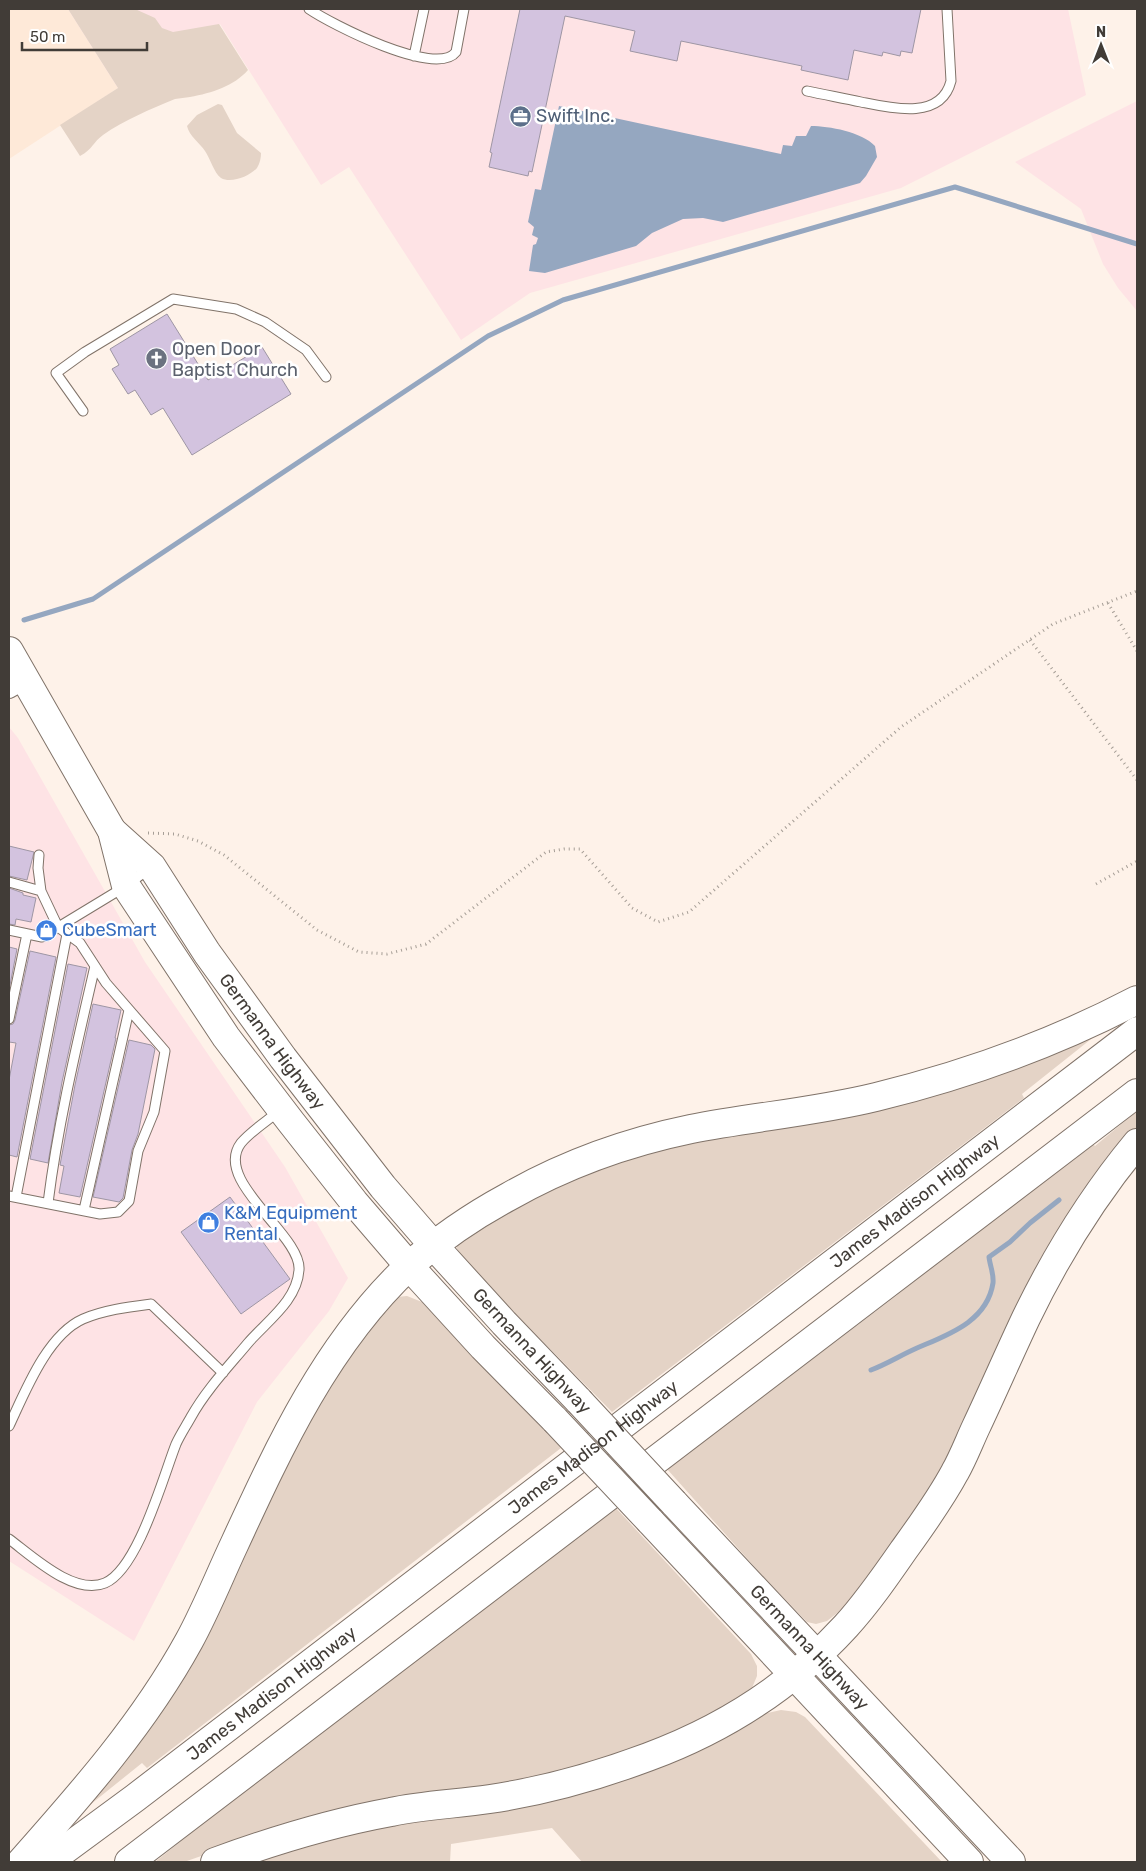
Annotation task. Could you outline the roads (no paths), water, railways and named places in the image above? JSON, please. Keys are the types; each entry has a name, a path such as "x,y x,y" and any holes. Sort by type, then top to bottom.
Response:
{"main road":[{"name":"Germanna Highway","path":"9,651 17,684 112,831 152,867 207,953 283,1058 383,1187 504,1323 1011,1862"},
{"name":"Germanna Highway","path":"112,831 126,886 217,1024 354,1202 483,1347 555,1420 969,1862"},
{"path":"21,1862 90,1785 128,1736 164,1684 190,1639 288,1431 313,1388 341,1346 378,1298 409,1266 434,1246 507,1197 585,1160 635,1143 686,1130 867,1099 946,1078 1014,1055 1064,1035 1137,1000"},
{"name":"James Madison Highway","path":"48,1862 135,1798 1137,1031"},
{"path":"129,1862 1137,1093"},
{"path":"215,1862 312,1831 392,1811 492,1799 534,1791 605,1772 652,1756 740,1715 762,1700 817,1654 846,1626 878,1586 927,1517 956,1472 1027,1316 1053,1266 1082,1218 1137,1143"}],"lane":[{"path":"310,9 344,30 372,43 414,56 428,58 453,57 456,52 464,9"},
{"path":"414,56 424,9"},
{"path":"807,91 897,109 926,106 936,102 944,97 951,81 947,9"},
{"path":"83,411 56,373 85,352 174,299 236,309 265,322 306,350 326,377"},
{"path":"39,855 38,868 41,891 58,928 67,934 80,943 106,983 165,1051 154,1112 138,1151 129,1201 118,1212 100,1214 12,1196 67,934"},
{"path":"9,930 42,938 126,886 152,867"},
{"path":"9,882 41,891"},
{"path":"9,1019 27,934"},
{"path":"48,1203 52,1172 74,1059 95,966"},
{"path":"84,1210 130,1010"},
{"path":"9,1539 64,1578 84,1585 103,1584 115,1577 128,1560 150,1517 176,1442 203,1395 287,1302 296,1285 300,1269 296,1254 249,1194 236,1169 235,1158 240,1144 281,1109"},
{"path":"9,1426 36,1371 59,1336 82,1320 120,1308 151,1304 223,1373"}],"water":[{"path":"559,106 781,154 783,145 792,146 796,136 806,136 811,126 827,127 854,134 869,141 875,146 877,157 860,183 723,222 703,218 683,219 652,233 636,246 545,273 529,271 533,245 536,244 538,238 532,235 534,227 528,222 535,189 541,190"}],"waterway":[{"path":"24,620 93,599 488,336 563,300 955,187 1137,244"},
{"path":"871,1370 953,1332 974,1317 983,1308 993,1283 989,1257 1010,1242 1059,1200"}],"place":[{"name":"Swift Inc.","path":"520,116"},
{"name":"Open Door Baptist Church","path":"156,359"},
{"name":"CubeSmart","path":"46,930"},
{"name":"K&M Equipment Rental","path":"208,1223"}]}
